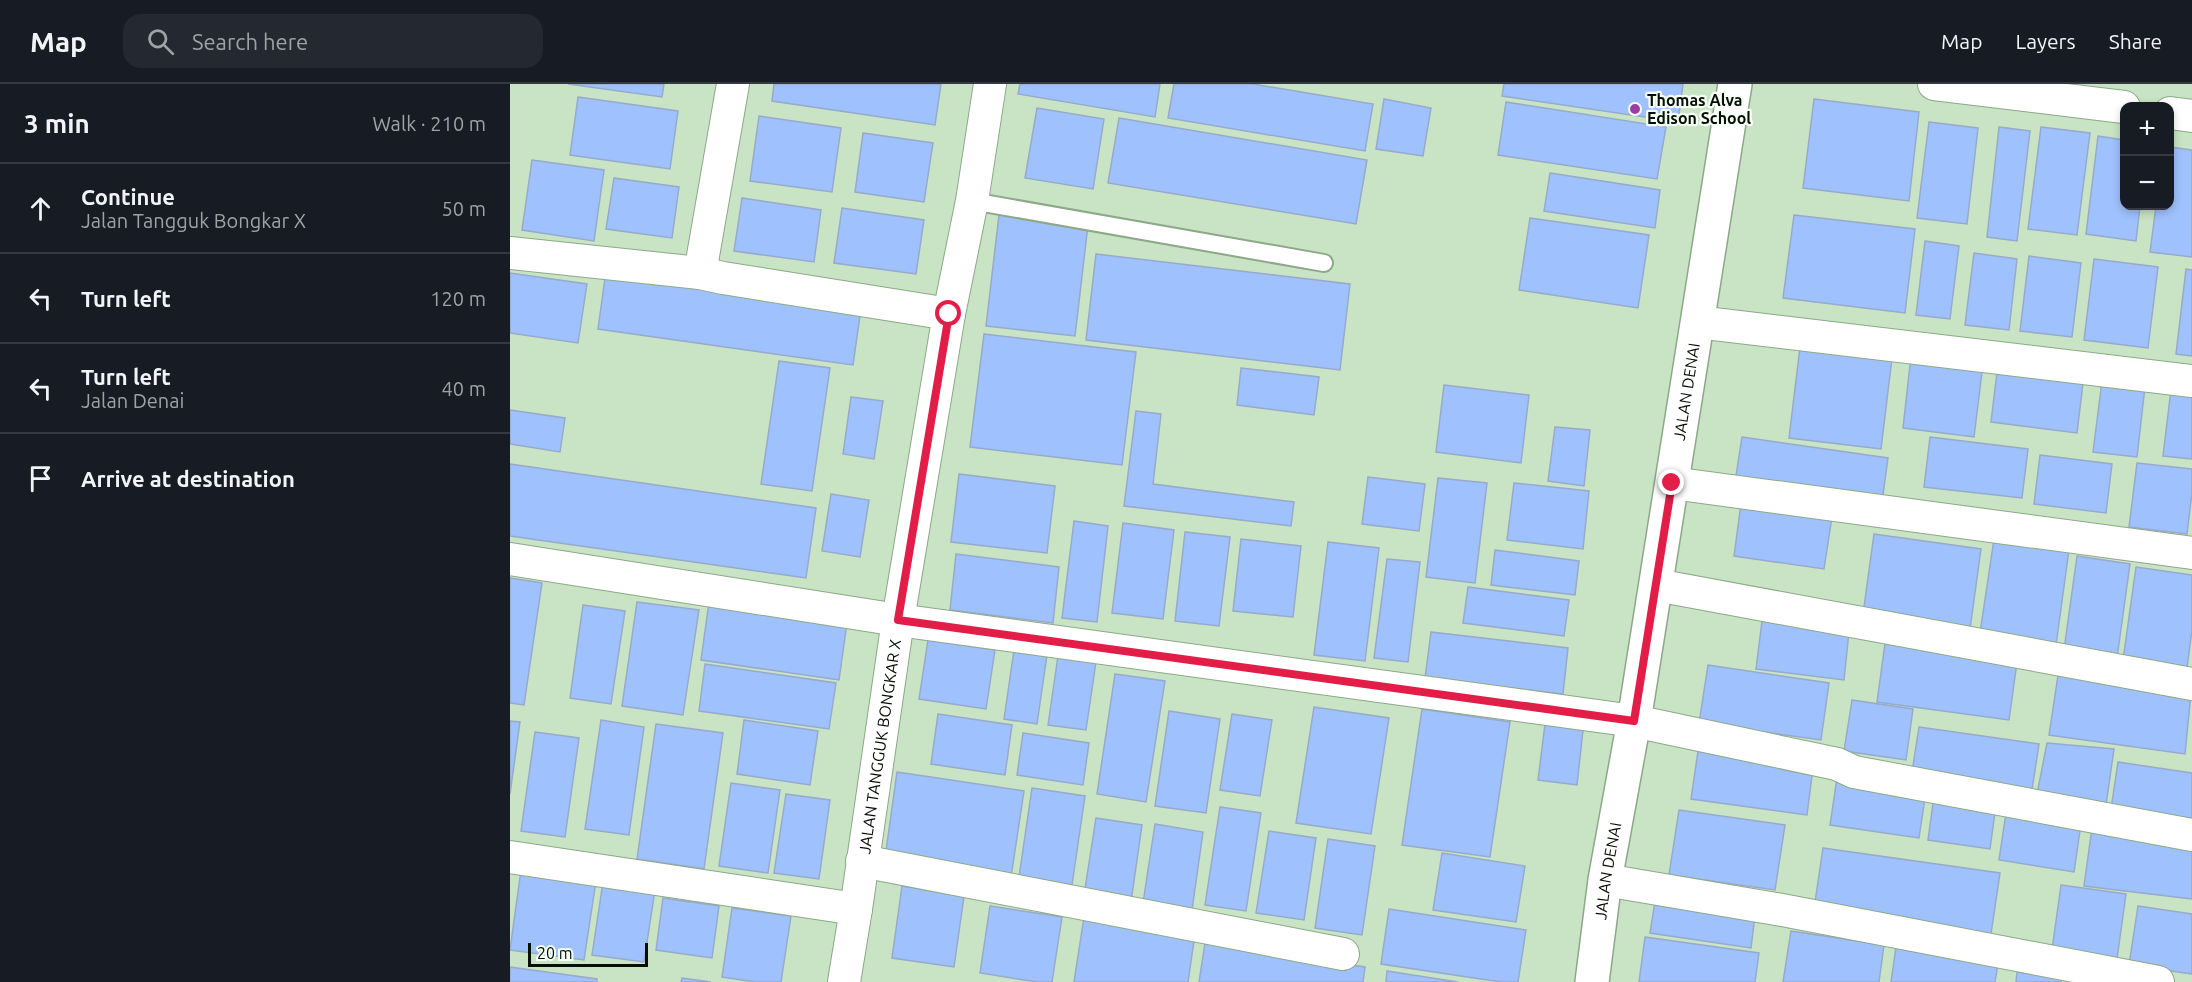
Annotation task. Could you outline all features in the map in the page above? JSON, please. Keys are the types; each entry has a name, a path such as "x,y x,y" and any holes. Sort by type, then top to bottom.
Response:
{"main road":[{"name":"JALAN DENAI","path":"1592,982 1605,880 1634,721 1735,84"}],"street":[{"path":"700,273 733,84"},
{"name":"JALAN TANGGUK BONGKAR X","path":"844,982 898,620 949,314 972,201 990,84"},
{"path":"1934,84 2120,107"},
{"path":"2174,114 2192,116"},
{"path":"510,253 700,273 949,314"},
{"path":"1697,322 2192,381"},
{"path":"1672,483 2192,553"},
{"path":"510,559 898,620 1634,721 1837,764 1854,772 2192,835"},
{"path":"1656,585 2192,684"},
{"path":"510,857 856,909"},
{"path":"862,861 1343,954"},
{"path":"1605,880 1782,910 2158,982"}],"lane":[{"path":"972,201 1324,263"}],"building":[{"path":"568,84 664,84 662,97"},
{"path":"774,84 941,84 935,125 772,101"},
{"path":"1020,84 1160,84 1155,117 1018,94"},
{"path":"1174,84 1253,84 1373,104 1365,151 1168,118"},
{"name":"Thomas Alva Edison School","path":"1504,84 1683,84 1678,122 1502,96"},
{"path":"578,97 678,111 670,169 570,155"},
{"path":"1384,99 1431,108 1423,156 1376,149"},
{"path":"1814,99 1919,112 1909,201 1803,188"},
{"path":"1506,102 1666,127 1657,179 1498,155"},
{"path":"1037,108 1104,119 1093,189 1025,178"},
{"path":"759,116 841,128 832,192 750,181"},
{"path":"1119,118 1367,160 1356,224 1108,183"},
{"path":"1929,122 1978,128 1967,224 1917,218"},
{"path":"1999,127 2030,131 2017,241 1987,237"},
{"path":"2041,127 2090,133 2077,235 2028,229"},
{"path":"863,133 933,143 924,202 855,192"},
{"path":"2098,136 2120,139 2120,210 2140,210 2136,241 2086,234"},
{"path":"2174,148 2192,150 2192,257 2150,252 2155,210 2174,210"},
{"path":"532,160 604,170 594,241 522,230"},
{"path":"1550,173 1660,190 1655,228 1544,211"},
{"path":"614,178 679,187 672,238 606,229"},
{"path":"742,198 821,210 814,262 734,251"},
{"path":"842,208 924,220 916,274 834,263"},
{"path":"999,215 1088,225 1075,336 986,326"},
{"path":"1794,215 1915,229 1905,313 1783,298"},
{"path":"1530,218 1649,235 1638,308 1519,290"},
{"path":"1925,241 1959,246 1950,319 1916,315"},
{"path":"1974,253 2017,259 2009,330 1965,325"},
{"path":"1096,254 1350,284 1340,370 1086,340"},
{"path":"2029,256 2081,263 2072,337 2020,331"},
{"path":"2094,259 2158,267 2148,348 2084,340"},
{"path":"2186,269 2192,270 2192,356 2176,354"},
{"path":"606,271 861,309 853,365 598,329"},
{"path":"510,273 587,284 578,343 510,333"},
{"path":"984,334 1136,352 1122,465 970,447"},
{"path":"1801,339 1893,350 1881,449 1789,438"},
{"path":"1911,356 1983,364 1974,437 1903,428"},
{"path":"779,361 830,368 812,491 761,484"},
{"path":"1998,364 2084,375 2077,433 1991,422"},
{"path":"1241,368 1319,377 1314,415 1237,405"},
{"path":"2103,373 2146,378 2137,457 2093,452"},
{"path":"2172,381 2192,384 2192,459 2163,456"},
{"path":"1444,385 1529,395 1521,463 1436,452"},
{"path":"851,397 883,401 874,459 843,454"},
{"path":"510,410 565,418 560,452 510,444"},
{"path":"1136,411 1161,414 1153,484 1294,502 1291,526 1124,506"},
{"path":"1555,427 1590,430 1584,486 1548,481"},
{"path":"1742,437 1888,458 1882,502 1735,482"},
{"path":"1930,437 2028,449 2022,498 1924,487"},
{"path":"2040,455 2112,464 2106,513 2034,504"},
{"path":"2137,463 2192,469 2192,493 2187,534 2129,527"},
{"path":"510,464 816,508 806,578 510,536"},
{"path":"959,474 1055,486 1047,553 951,542"},
{"path":"1368,477 1425,484 1419,531 1362,524"},
{"path":"1438,478 1487,483 1475,583 1426,577"},
{"path":"1514,483 1589,491 1583,549 1507,540"},
{"path":"831,494 869,500 860,557 822,551"},
{"path":"1741,504 1832,517 1824,569 1734,556"},
{"path":"1074,521 1108,526 1097,622 1062,618"},
{"path":"1123,523 1174,530 1163,619 1112,613"},
{"path":"1185,532 1230,537 1219,626 1175,621"},
{"path":"1874,534 1981,549 1970,629 1863,614"},
{"path":"1241,539 1301,546 1293,617 1233,611"},
{"path":"1994,539 2069,550 2056,645 1980,633"},
{"path":"1328,542 1379,548 1365,661 1314,655"},
{"path":"1495,550 1579,561 1575,595 1491,585"},
{"path":"956,554 1059,567 1053,623 950,610"},
{"path":"2077,556 2130,564 2117,658 2064,650"},
{"path":"1387,559 1420,562 1408,662 1374,658"},
{"path":"2136,567 2192,575 2192,630 2187,668 2123,660"},
{"path":"510,578 542,583 524,705 510,703"},
{"path":"1468,587 1569,600 1564,636 1463,623"},
{"path":"637,602 699,610 683,715 622,706"},
{"path":"709,602 847,623 839,680 701,660"},
{"path":"583,605 625,611 611,704 570,698"},
{"path":"1762,621 1849,632 1844,680 1756,669"},
{"path":"1431,632 1568,648 1563,694 1425,678"},
{"path":"1886,636 2018,655 2009,720 1877,702"},
{"path":"928,640 995,650 986,709 919,699"},
{"path":"1059,649 1097,655 1086,730 1048,725"},
{"path":"1014,650 1047,655 1037,724 1004,719"},
{"path":"705,664 836,683 829,729 699,711"},
{"path":"1708,665 1829,683 1821,740 1699,723"},
{"path":"2059,669 2191,693 2185,754 2049,735"},
{"path":"1115,674 1165,681 1146,802 1097,794"},
{"path":"1852,700 1913,709 1906,760 1844,751"},
{"path":"1314,707 1389,718 1371,834 1296,823"},
{"path":"1422,709 1510,722 1490,857 1402,845"},
{"path":"1169,711 1220,719 1206,813 1155,806"},
{"path":"938,714 1012,725 1005,775 931,764"},
{"path":"1232,714 1272,720 1260,796 1220,790"},
{"path":"1546,716 1584,721 1577,785 1538,780"},
{"path":"601,720 644,727 629,835 585,829"},
{"path":"744,720 818,731 810,785 737,774"},
{"path":"510,721 520,722 510,794"},
{"path":"656,724 723,733 704,869 637,859"},
{"path":"1919,727 2039,744 2032,790 1912,772"},
{"path":"535,732 579,738 565,837 521,831"},
{"path":"1023,733 1089,743 1083,785 1017,775"},
{"path":"2047,743 2114,749 2106,805 2037,794"},
{"path":"1698,751 1813,768 1807,815 1691,799"},
{"path":"2118,762 2192,773 2192,820 2111,809"},
{"path":"897,772 1024,791 1011,877 885,858"},
{"path":"1837,778 1926,791 1919,838 1830,825"},
{"path":"731,783 780,790 768,873 719,866"},
{"path":"1032,788 1085,796 1072,885 1019,877"},
{"path":"786,794 830,800 819,879 774,873"},
{"path":"1934,796 1996,805 1990,849 1928,840"},
{"path":"1220,807 1261,813 1246,911 1205,905"},
{"path":"1679,810 1785,825 1775,890 1669,875"},
{"path":"2006,813 2081,824 2074,872 1999,860"},
{"path":"1096,818 1142,825 1131,902 1084,895"},
{"path":"1155,824 1203,832 1192,910 1143,903"},
{"path":"2092,828 2192,848 2192,899 2084,886"},
{"path":"1269,831 1316,838 1304,920 1256,913"},
{"path":"1328,839 1375,846 1362,935 1315,928"},
{"path":"1823,848 2000,873 1991,934 1814,909"},
{"path":"1442,853 1525,866 1516,922 1433,910"},
{"path":"521,870 596,881 584,960 510,950"},
{"path":"603,882 655,890 644,962 592,955"},
{"path":"2061,885 2126,894 2116,966 2051,957"},
{"path":"902,886 964,896 954,967 892,958"},
{"path":"663,898 719,906 712,958 656,950"},
{"path":"1655,901 1755,915 1751,948 1650,933"},
{"path":"990,906 1062,917 1052,982 1037,982 980,973"},
{"path":"2138,906 2192,914 2192,974 2129,965"},
{"path":"732,908 791,916 781,982 755,982 722,977"},
{"path":"1389,909 1526,930 1518,982 1501,982 1381,964"},
{"path":"1084,917 1195,934 1188,982 1074,982"},
{"path":"1791,931 1884,945 1879,982 1783,982"},
{"path":"1645,937 1759,953 1755,982 1639,982"},
{"path":"1205,943 1365,967 1363,982 1199,982"},
{"path":"1896,947 1998,963 1995,982 1891,982"},
{"path":"510,967 597,979 597,982 510,982"},
{"path":"1387,971 1458,982 1386,982"},
{"path":"2017,972 2062,978 2061,982 2016,982"},
{"path":"682,978 711,982 681,982"}],"place":[{"name":"Thomas Alva Edison School","path":"1635,109"}],"route":[{"path":"949,314 898,620 1634,721 1672,483"}]}
